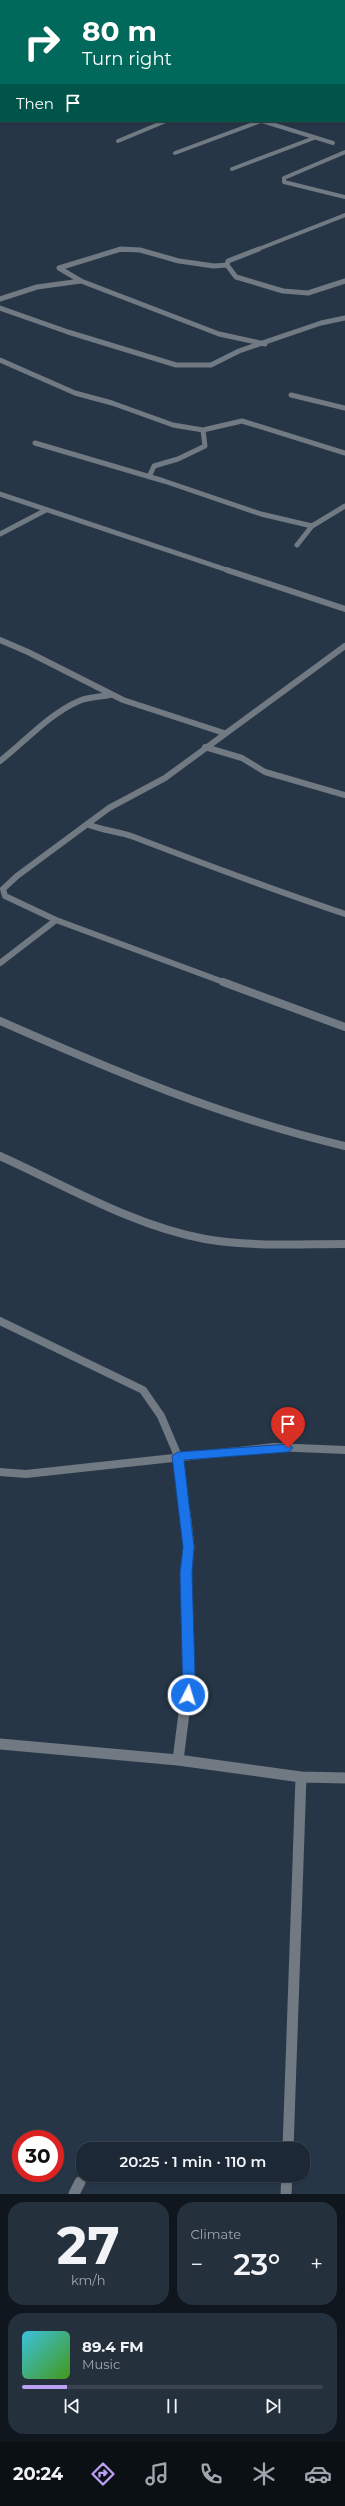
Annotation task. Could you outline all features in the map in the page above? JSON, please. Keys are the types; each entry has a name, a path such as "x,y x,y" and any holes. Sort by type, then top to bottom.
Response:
{"street":[{"path":"118,141 164,122"},
{"path":"175,153 259,122"},
{"path":"265,122 333,143"},
{"path":"232,169 314,138"},
{"path":"345,152 284,178 284,182 306,189 345,197"},
{"path":"227,265 228,261 249,252 268,247 345,215"},
{"path":"227,265 214,266 186,262 140,250 121,249 59,268 81,281 219,334 264,344"},
{"path":"227,265 236,277 283,291 308,293 345,281"},
{"path":"0,299 37,287 81,281"},
{"path":"0,308 68,332 176,365 212,365 239,351 264,344 321,323 345,318"},
{"path":"0,360 76,393 112,402 173,425 202,430 242,421 345,453"},
{"path":"0,367 13,366"},
{"path":"291,395 345,408"},
{"path":"149,477 154,466 178,459 205,446 202,430"},
{"path":"35,443 149,477 261,514 312,526"},
{"path":"0,494 345,609"},
{"path":"296,545 312,526 345,506"},
{"path":"0,534 46,510"},
{"path":"0,640 30,651 72,677 111,695 224,733"},
{"path":"345,646 277,697 224,733 165,778 109,808 2,889 5,896 56,920 345,1027"},
{"path":"0,761 25,742 57,712 81,700 111,695"},
{"path":"205,748 242,758 265,772 345,795"},
{"path":"87,824 103,831 131,836 219,871 345,914"},
{"path":"0,963 56,920"},
{"path":"0,1021 94,1063 213,1110 345,1146"},
{"path":"0,1156 140,1218 186,1235 230,1243 345,1244"},
{"path":"0,1321 143,1390 161,1416 178,1456 189,1547 186,1573 189,1674 178,1760"},
{"path":"0,1472 26,1474 178,1456 274,1447 345,1450"},
{"path":"0,1744 178,1760 301,1777 345,1778"},
{"path":"288,2142 301,1777"},
{"path":"74,2194 80,2182"},
{"path":"286,2194 287,2182"}],"route":[{"path":"188,1695 189,1674 186,1573 189,1547 178,1456 274,1447 288,1448"}]}
